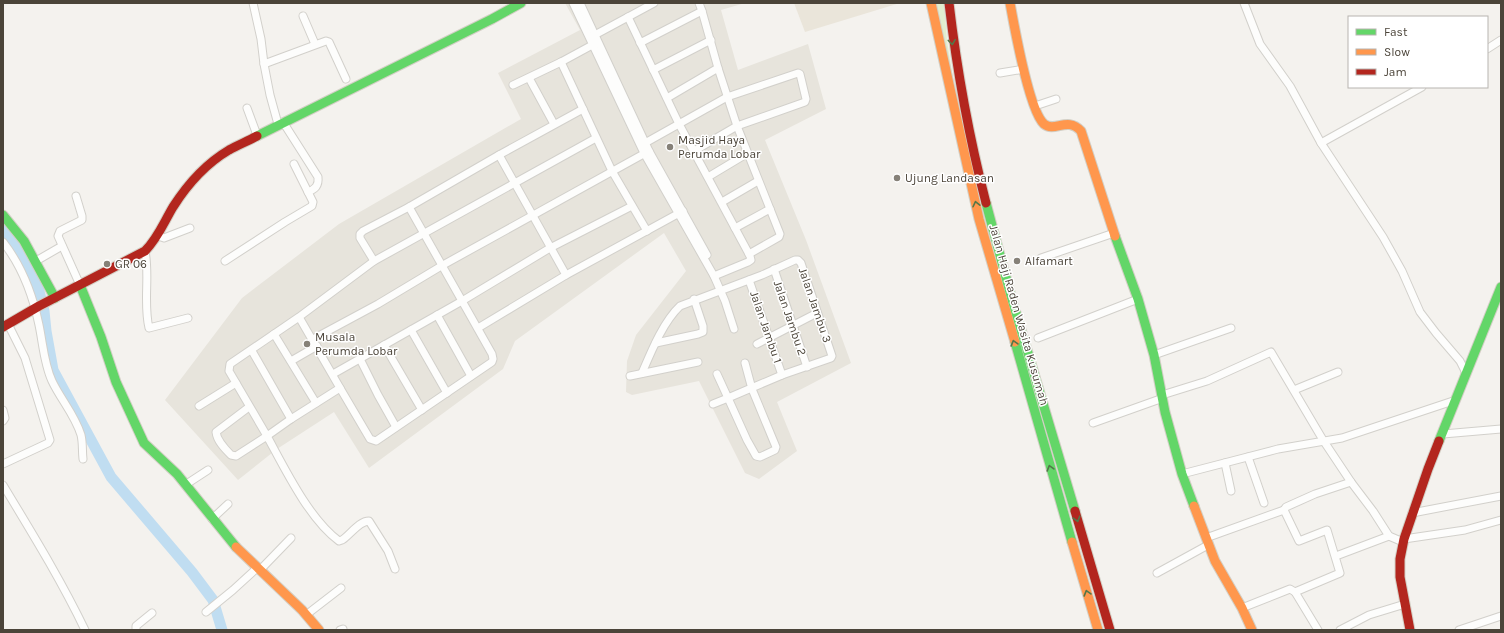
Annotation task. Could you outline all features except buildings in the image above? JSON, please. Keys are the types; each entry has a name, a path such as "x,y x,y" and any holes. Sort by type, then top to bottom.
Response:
{"main road":[{"path":"6,326 37,307 145,251 155,241 174,206 187,188 207,166 229,150 280,123 522,3"},
{"name":"Jalan Haji Raden Wasita Kusumah","path":"931,3 979,219 1098,630"},
{"name":"Jalan Haji Raden Wasita Kusumah","path":"948,3 952,44 961,99 989,216 1110,630"},
{"path":"1010,3 1015,33 1024,69 1035,106 1042,122 1045,125 1050,126 1073,124 1078,126 1081,131 1114,233 1138,299 1154,355 1165,412 1182,474 1215,561 1242,608 1252,630"},
{"path":"3,215 20,235 36,261 54,299"},
{"path":"979,219 989,216"},
{"path":"83,284 116,382 139,435 148,448 188,483 214,517 225,536 308,613 319,630"},
{"path":"1410,630 1401,587 1399,567 1404,540 1428,469 1501,286"}],"street":[{"path":"253,3 261,39 270,95 280,123 318,177 318,185 316,188 308,192"},
{"path":"573,3 592,36"},
{"path":"580,3 595,44 647,152 716,275 722,289 734,329"},
{"path":"592,36 654,3"},
{"path":"699,3 737,126 780,236 749,254"},
{"path":"1244,3 1260,44 1290,86 1321,143 1383,237 1402,271 1420,312 1460,361 1466,373"},
{"path":"640,43 702,11"},
{"path":"303,16 315,44"},
{"path":"628,17 680,124 751,259 748,262 716,275"},
{"path":"264,64 325,40 329,42 346,80"},
{"path":"653,70 711,40"},
{"path":"1488,48 1501,40"},
{"path":"513,85 595,44"},
{"path":"595,44 645,143 647,152"},
{"path":"561,62 612,170 647,231"},
{"path":"667,98 718,68"},
{"path":"1000,73 1024,69"},
{"path":"645,143 727,97 799,73 801,75 806,99 805,102 737,126 694,151"},
{"path":"529,78 554,124"},
{"path":"1321,143 1420,88"},
{"path":"1035,106 1056,99"},
{"path":"247,108 257,135"},
{"path":"374,261 360,238 361,233 583,109"},
{"path":"395,570 388,551 369,522 366,521 342,540 339,540 315,517 249,407 229,371 229,366 299,317 374,261 467,208 515,184 596,138"},
{"path":"312,339 378,304 443,265 612,170 647,152"},
{"path":"708,177 748,154"},
{"path":"499,155 566,275"},
{"path":"225,261 312,206 313,202 294,164"},
{"path":"722,202 758,181"},
{"path":"76,196 82,220 59,232 59,239 83,284"},
{"path":"333,374 462,301 550,248 632,206"},
{"path":"299,317 371,440 376,441 492,362 494,358 478,328 409,207"},
{"path":"735,228 770,209"},
{"path":"478,328 566,275 681,212"},
{"path":"158,236 164,238 190,228"},
{"path":"1041,258 1114,233"},
{"path":"3,242 20,270 37,307 42,345 52,381 72,414 78,428 82,443 83,460"},
{"path":"36,261 62,246"},
{"path":"145,251 147,260 147,314 149,328 188,318"},
{"name":"Jalan Jambu 3","path":"774,269 798,259 801,262 817,313 832,351 832,356 830,358 807,367"},
{"path":"642,373 656,343 678,308 683,304 749,280 774,269"},
{"name":"Jalan Jambu 2","path":"774,269 807,367"},
{"name":"Jalan Jambu 1","path":"749,280 782,375"},
{"path":"656,343 703,332 704,328 694,299"},
{"path":"1038,338 1138,299"},
{"path":"757,344 817,313"},
{"path":"437,315 471,376"},
{"path":"3,464 48,443 50,440 25,358 6,326"},
{"path":"1154,355 1230,328"},
{"path":"411,330 447,393"},
{"path":"274,334 316,403"},
{"path":"384,345 422,410"},
{"path":"291,361 316,346"},
{"path":"252,351 291,419"},
{"path":"1093,423 1207,381 1271,352 1323,440 1351,482 1374,511 1389,536"},
{"path":"360,358 378,395 396,426"},
{"path":"630,376 698,362"},
{"path":"717,374 747,440 756,456 760,457 775,450 776,447 752,389 745,363"},
{"path":"713,404 752,389 782,375 807,367"},
{"path":"1294,390 1338,372"},
{"path":"199,406 236,383"},
{"path":"249,407 217,431 216,434 220,442 230,456 236,456 340,388"},
{"path":"1182,474 1278,449 1323,440 1342,438 1456,400"},
{"path":"3,410 5,418 3,421"},
{"path":"1443,434 1501,429"},
{"path":"1248,457 1264,503"},
{"path":"1225,463 1231,492"},
{"path":"188,483 208,470"},
{"path":"1157,573 1207,542 1284,510 1286,507 1315,494 1351,482"},
{"path":"3,485 68,595 85,630"},
{"path":"1412,513 1501,496"},
{"path":"214,517 228,504"},
{"path":"1284,510 1299,541 1327,530 1340,573 1295,592"},
{"path":"1336,556 1389,536 1404,540 1450,533 1501,520"},
{"path":"206,612 260,568 291,538"},
{"path":"308,613 341,588"},
{"path":"1242,608 1290,589 1295,592 1318,630"},
{"path":"1340,630 1368,616 1405,604"},
{"path":"136,630 136,626 152,613"},
{"path":"1459,630 1501,616"}],"shaded area":[{"path":"565,3 745,3 721,10 738,70 808,44 826,109 765,140 806,240 851,363 777,402 797,451 759,479 745,473 699,381 632,395 626,392 627,361 636,335 686,271 664,233 515,341 503,369 369,468 334,412 277,449 238,480 165,400 242,298 339,224 521,119 498,73 580,30"},
{"path":"794,3 900,3 805,32"}],"green space":[{"path":"933,3 944,3 947,41 954,84"}],"waterway":[{"path":"3,229 29,266 38,287 44,311 53,370 111,477 192,572 213,600 222,630"}],"traffic: fast":[{"path":"257,136 492,19 521,3"},
{"path":"986,203 1011,296 1075,511"},
{"path":"3,215 24,241 55,298"},
{"path":"1115,236 1138,299 1154,355 1165,412 1182,474 1194,506"},
{"path":"80,285 101,337 116,382 144,443 177,474 236,547"},
{"path":"1439,441 1501,287"},
{"path":"1015,342 1072,542"}],"traffic: slow":[{"path":"931,3 979,219 1015,342"},
{"path":"1010,3 1023,67 1038,116 1044,124 1048,126 1071,125 1081,131 1115,236"},
{"path":"1194,506 1215,561 1242,608 1252,630"},
{"path":"1072,542 1098,630"},
{"path":"236,547 302,610 319,630"}],"traffic: jam":[{"path":"949,3 964,104 986,203"},
{"path":"3,327 39,306 145,251 150,246 173,207 198,175 221,155 257,136"},
{"path":"1410,630 1400,577 1400,559 1404,539 1439,441"},
{"path":"1075,511 1110,630"}],"place":[{"name":"Masjid Haya Perumda Lobar","path":"670,147"},
{"name":"Ujung Landasan","path":"897,178"},
{"name":"Alfamart","path":"1017,261"},
{"name":"GR 06","path":"107,264"},
{"name":"Musala Perumda Lobar","path":"307,344"}]}
